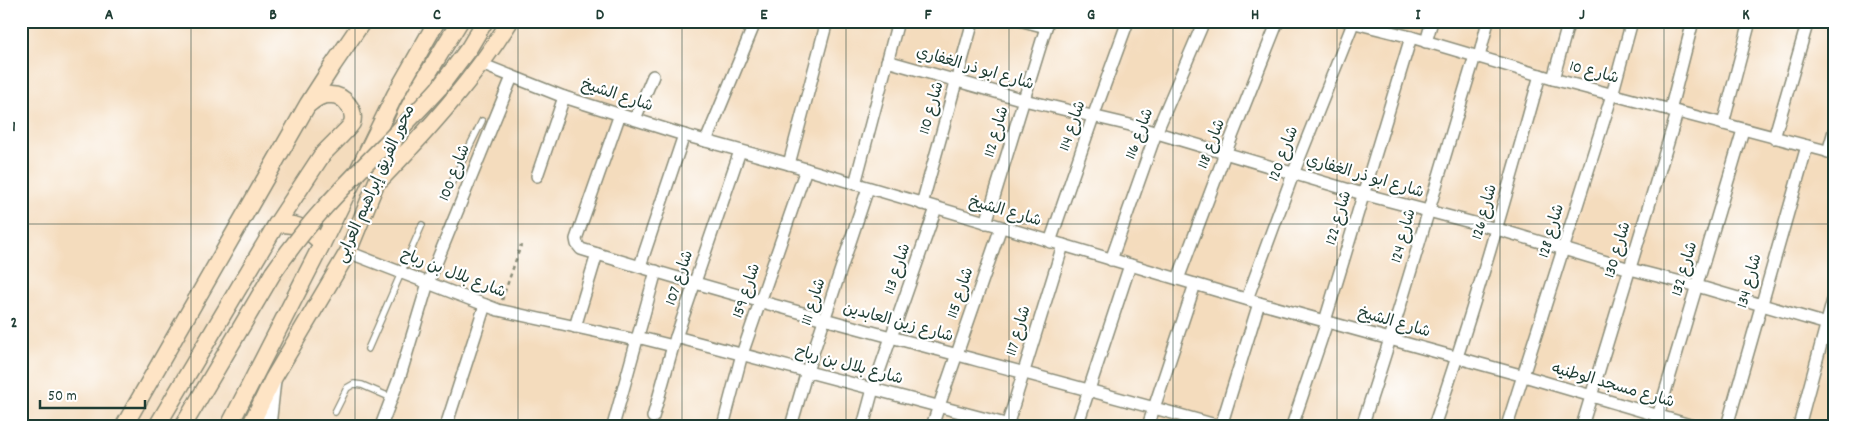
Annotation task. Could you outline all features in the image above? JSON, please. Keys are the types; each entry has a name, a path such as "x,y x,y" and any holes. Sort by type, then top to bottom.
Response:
{"main road":[{"path":"124,426 308,104 364,21"},
{"name":"محور الفريق إبراهيم العرابى","path":"229,426 322,244 395,95 437,21"},
{"name":"محور الفريق إبراهيم العرابى","path":"250,426 273,380 348,252 389,151 411,103 460,21"},
{"path":"183,426 273,274 306,228 439,88 470,48 485,21"},
{"path":"376,184 430,126 481,64 510,21"},
{"path":"157,426 276,225 322,155 352,123 350,108 343,99 337,96 325,95 308,104"},
{"path":"276,225 293,224 301,227 315,236 322,244"}],"street":[{"path":"789,164 827,21"},
{"path":"855,184 898,21"},
{"name":"شارع 110","path":"922,204 973,21"},
{"path":"1023,21 1047,24"},
{"name":"شارع 114","path":"1050,242 1128,21"},
{"name":"شارع 116","path":"1111,260 1156,133 1204,21"},
{"name":"شارع 118","path":"1178,279 1278,21"},
{"path":"1426,42 1432,21"},
{"name":"شارع 124","path":"1362,426 1391,340 1428,211 1488,21"},
{"path":"1554,79 1569,21"},
{"name":"شارع 128","path":"1507,426 1612,95 1632,21"},
{"name":"شارع 130","path":"1582,426 1630,269 1674,112 1693,21"},
{"path":"1722,124 1750,21"},
{"path":"1774,138 1808,21"},
{"name":"شارع 10","path":"1351,22 1674,112 1831,152"},
{"name":"شارع 120","path":"1247,299 1351,22"},
{"name":"شارع 112","path":"986,223 1047,24"},
{"path":"706,141 754,25"},
{"name":"شارع 122","path":"1292,426 1326,321 1411,38"},
{"name":"شارع ابو ذر الغفاري","path":"887,61 1024,100 1156,133 1363,194 1697,286 1830,325"},
{"name":"شارع الشيخ","path":"481,64 564,97 684,135 789,164 1259,303 1524,376"},
{"name":"شارع 126","path":"1434,426 1497,230 1540,75"},
{"path":"635,119 654,76"},
{"name":"شارع 100","path":"381,426 400,376 428,282 512,77"},
{"path":"536,176 564,97"},
{"name":"شارع زين العابدين","path":"620,114 576,238 577,244 581,249 760,302 1220,426"},
{"name":"شارع 132","path":"1656,421 1743,130"},
{"path":"1831,152 1834,131"},
{"path":"640,266 684,135"},
{"name":"شارع 134","path":"1727,426 1760,304 1807,146"},
{"name":"شارع 107","path":"653,417 674,342 740,150"},
{"name":"شارع 159","path":"723,426 742,354 806,169"},
{"name":"شارع 111","path":"791,426 807,371 868,188"},
{"name":"شارع 113","path":"863,426 873,389 936,208"},
{"name":"شارع 115","path":"932,426 1001,227"},
{"name":"شارع 117","path":"1009,425 1023,372 1063,245"},
{"name":"شارع بلال بن رباح","path":"348,252 498,310 636,339 674,342 742,354 1009,425"},
{"path":"575,327 598,254"},
{"path":"1076,426 1130,265"},
{"path":"613,426 656,271"},
{"path":"1148,426 1195,284"},
{"path":"1799,426 1830,325 1834,296"},
{"path":"1220,426 1259,303"},
{"path":"446,426 485,305"},
{"name":"شارع مسجد الوطنيه","path":"1524,376 1591,396 1656,421 1693,426"},
{"path":"268,426 273,380"}],"lane":[{"path":"446,194 482,121"},
{"path":"467,151 480,155"},
{"path":"368,349 422,225"},
{"path":"335,412 347,388 354,384 362,385 392,398"}],"path":[{"path":"498,310 521,245"}]}
